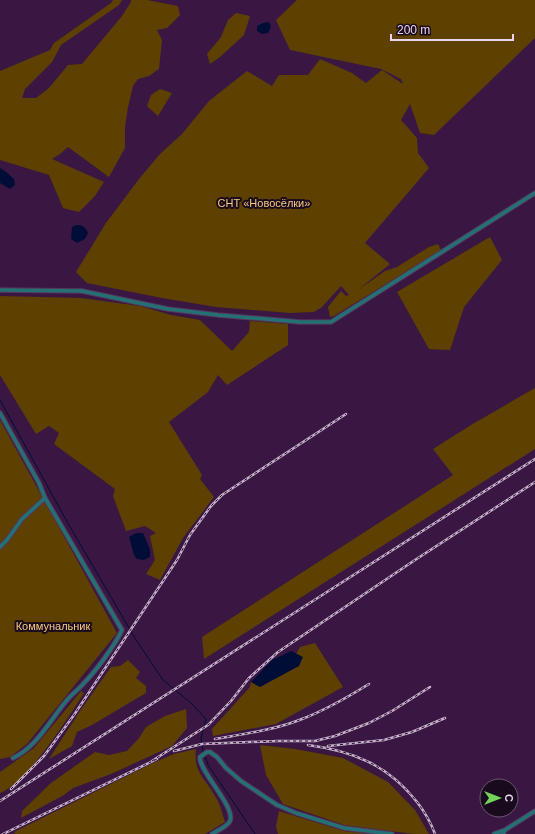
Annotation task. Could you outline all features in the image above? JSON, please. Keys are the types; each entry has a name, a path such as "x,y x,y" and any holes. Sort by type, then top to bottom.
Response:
{"street":[{"path":"0,290 82,291 168,309 218,316 300,322 331,322 535,193"},
{"path":"0,413 39,483 45,498 122,630 118,639 86,681 68,700 36,740 13,758"},
{"path":"0,547 22,519 45,498"},
{"path":"212,834 229,823 231,818 218,789 199,761 200,756 207,752 210,752 217,757 226,768 241,781 277,805 296,813 344,828 392,834"},
{"path":"494,834 504,832 535,811"}],"green space":[{"path":"113,0 122,0 119,5 61,45 52,62 25,89 22,98 36,98 49,88 68,65 82,64 122,16 131,0 147,0 178,6 180,15 167,28 157,30 162,40 159,69 149,76 138,79 133,86 125,127 125,148 109,177 68,147 52,159 104,182 95,196 79,212 63,208 49,175 0,160 0,71 50,50 54,43 111,3"},
{"name":"СНТ «Новосёлки»","path":"297,0 535,0 535,38 434,135 420,133 410,104 401,120 417,138 418,153 429,168 365,243 390,264 358,290 385,271 397,267 429,247 438,244 441,250 334,316 330,317 328,307 341,291 346,296 349,295 341,286 322,307 314,312 290,313 216,307 87,283 76,272 106,223 139,179 160,154 182,134 209,101 247,71 272,86 279,75 308,75 320,59 352,73 366,83 382,70 403,84 401,79 381,69 290,50 276,20"},
{"path":"236,13 250,16 244,35 210,64 207,54 221,37 228,20"},
{"path":"160,89 172,93 158,116 147,106 151,95"},
{"path":"490,237 502,260 464,307 450,350 429,349 397,292"},
{"path":"0,296 81,298 140,306 171,315 200,320 232,351 249,332 250,321 288,324 288,345 227,385 218,375 208,392 169,422 202,475 200,479 214,497 183,538 160,580 146,574 155,560 150,536 156,533 145,526 126,531 113,496 115,489 54,444 59,433 49,426 36,434 0,375"},
{"path":"535,388 535,449 204,659 202,637 453,475 433,449"},
{"name":"Коммунальник","path":"0,420 117,633 27,744 10,757 0,759"},
{"path":"315,643 343,687 276,724 213,736 212,729 250,687 251,682 260,687 302,657 296,654 300,647"},
{"path":"128,660 140,672 136,678 146,686 146,693 92,725 77,732 72,746 49,759 111,667 120,666"},
{"path":"81,691 84,693 46,749 22,777 11,787 0,793 0,772 34,748"},
{"path":"186,709 187,728 172,746 111,774 73,788 64,795 21,818 22,811 51,783 95,752 109,755 127,751 139,738 146,727 165,716"},
{"path":"260,745 295,749 343,758 388,782 415,810 429,834 414,834 344,825 283,804 266,775"},
{"path":"196,749 196,764 217,799 225,822 205,834 15,834 14,832 153,763 174,754"},
{"path":"279,811 344,831 369,834 278,834 276,826"}],"water":[{"path":"269,22 271,27 268,33 262,34 257,31 257,26"},
{"path":"0,168 14,179 15,185 10,189 0,183"},
{"path":"81,225 88,233 85,239 77,243 71,239 72,227"},
{"path":"136,533 143,533 150,549 150,557 144,560 137,559 134,555 129,537"},
{"path":"291,651 303,657 299,666 260,687 251,682 272,660"}],"waterway":[{"path":"0,400 65,518 136,640 163,680 192,704 206,719 201,738 203,751"},
{"path":"205,756 208,765 255,834"}],"railway":[{"path":"11,789 44,756 74,715 177,560 190,535 211,506 222,495 346,414"},
{"path":"0,801 535,459"},
{"path":"152,761 208,725 231,701 249,678 278,652 535,482"},
{"path":"215,739 292,723 328,707 369,684"},
{"path":"174,751 202,744 315,741 335,736 369,723 392,711 430,687"},
{"path":"328,746 384,740 412,732 445,718"},
{"path":"308,745 340,751 355,756 382,769 406,789 417,802 427,817 435,834"},
{"path":"3,834 157,759"}]}
